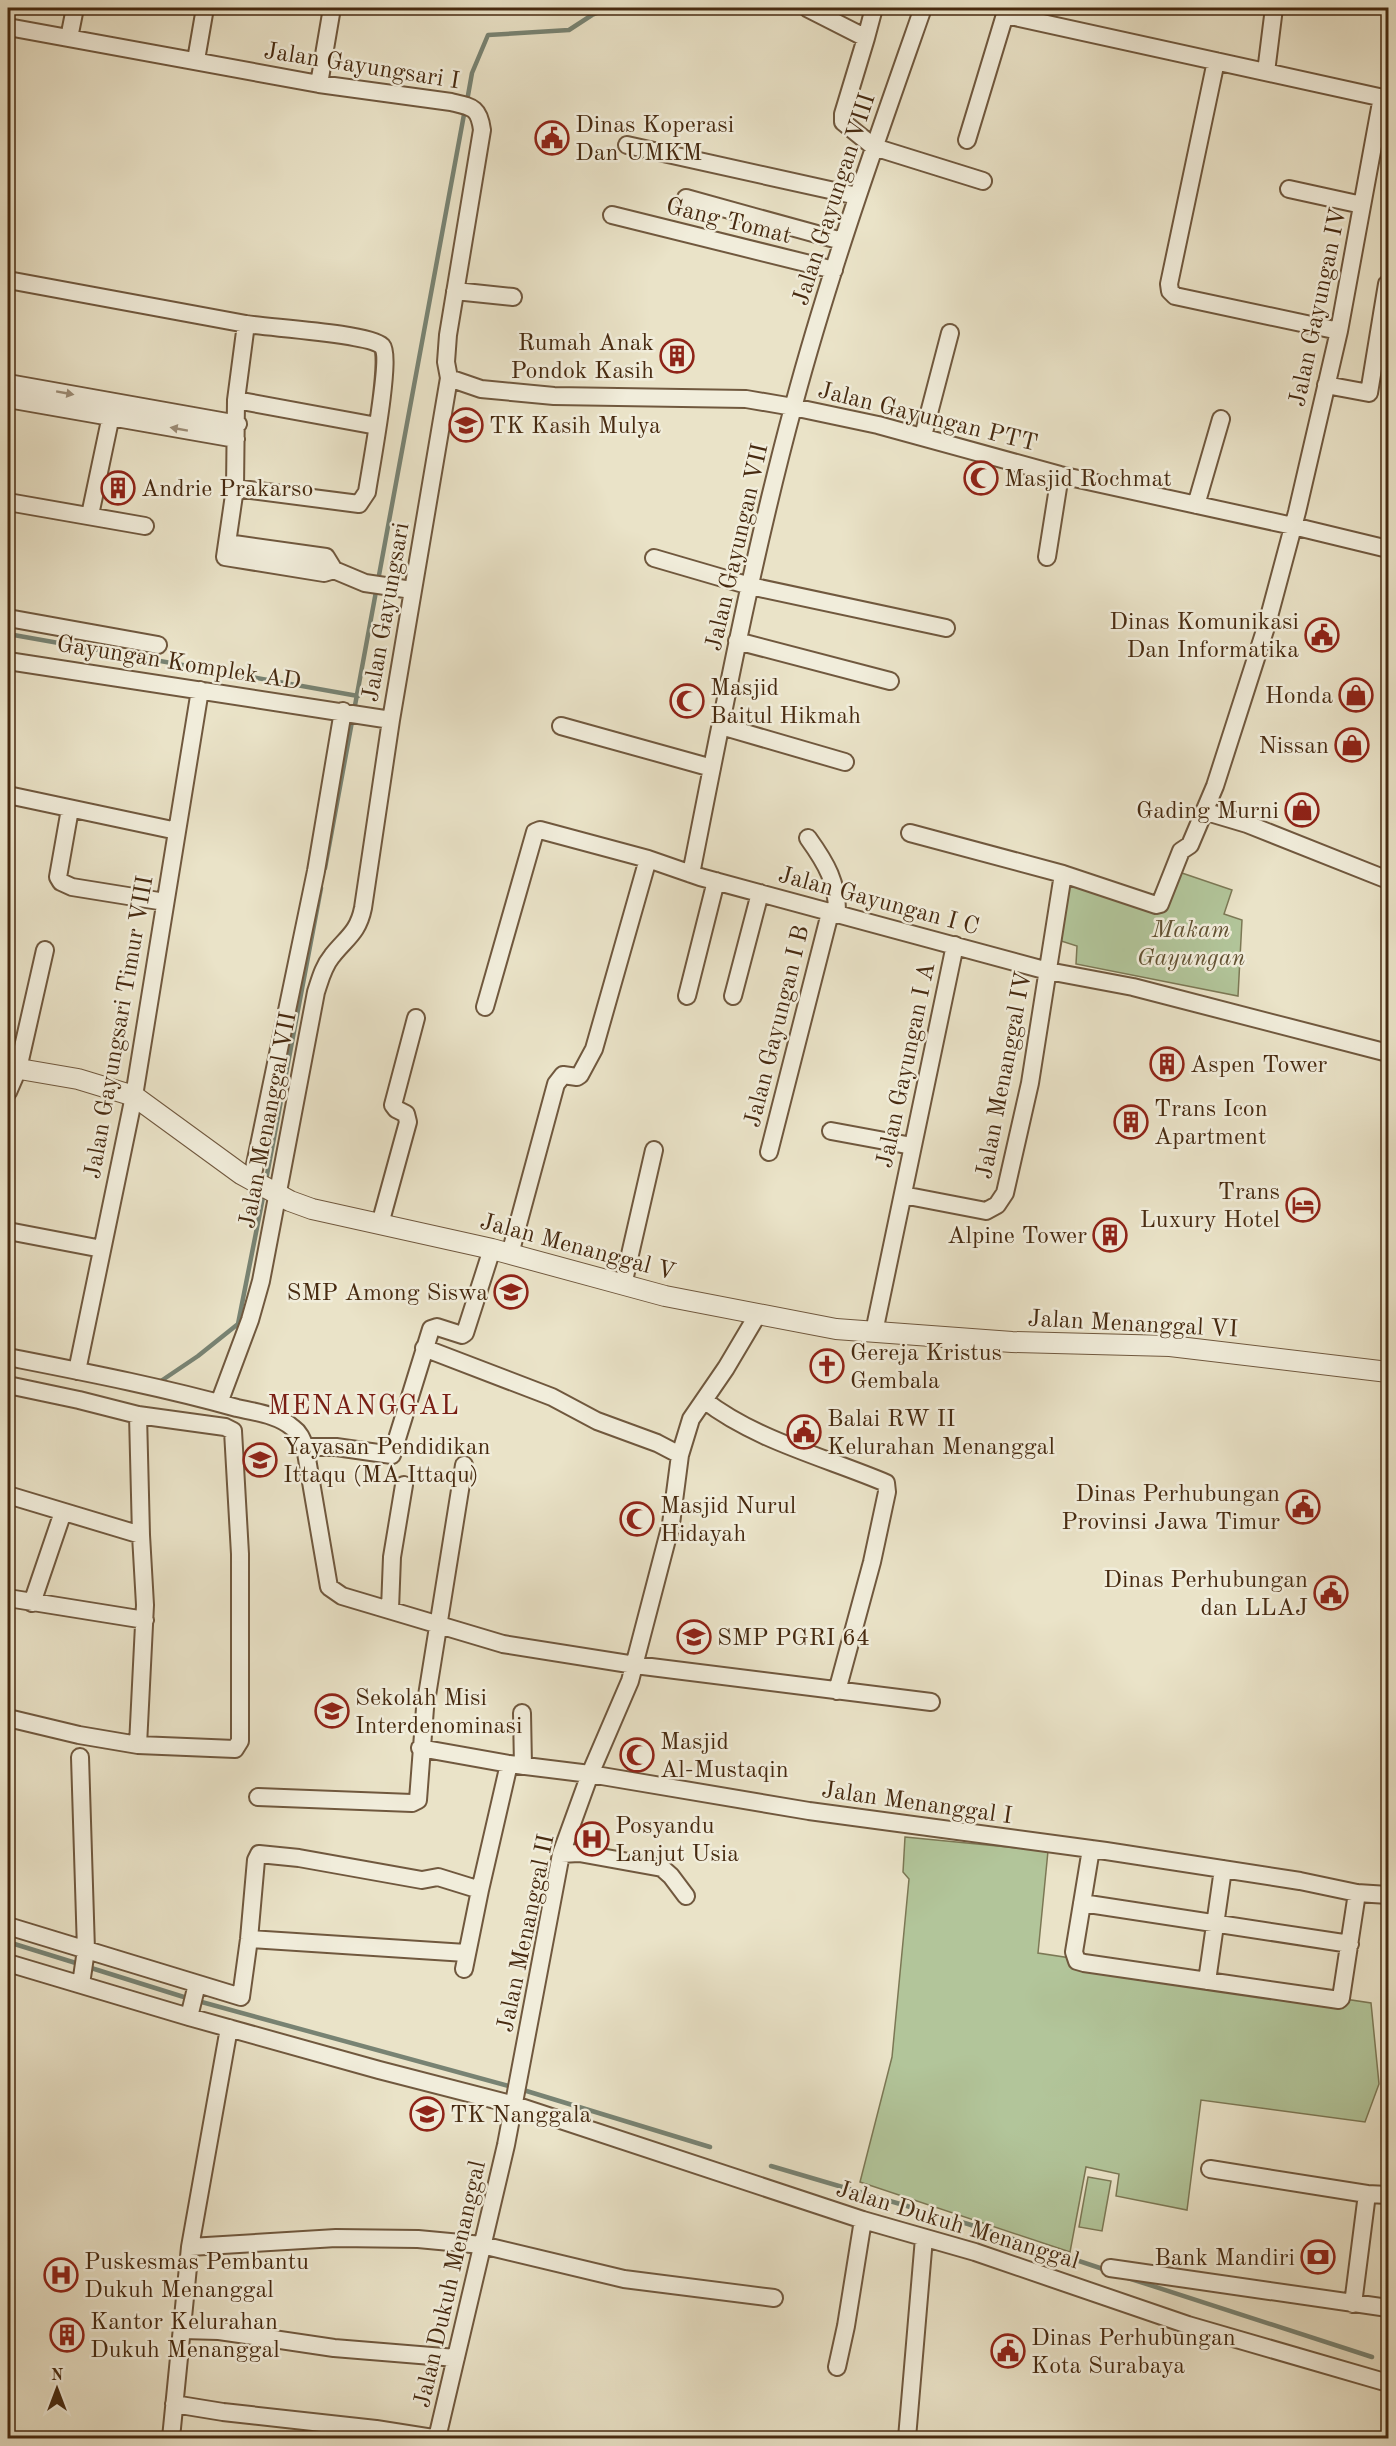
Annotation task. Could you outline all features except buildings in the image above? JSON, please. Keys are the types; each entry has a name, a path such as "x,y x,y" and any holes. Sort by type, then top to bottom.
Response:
{"street":[{"path":"69,38 75,8"},
{"path":"196,60 205,8"},
{"path":"319,84 332,8"},
{"path":"807,8 866,38"},
{"path":"874,8 842,118 843,122 874,147 983,181"},
{"name":"Jalan Gayungan VIII","path":"793,407 842,241 923,8"},
{"path":"1266,72 1274,8"},
{"path":"967,140 1006,11 1385,98"},
{"name":"Jalan Gayungsari I","path":"8,27 319,84 470,106 477,112 482,130 447,342 446,362 449,378"},
{"path":"1216,61 1169,284 1170,291 1175,296 1339,331"},
{"name":"Jalan Gayungan IV","path":"1063,874 1156,905 1160,904 1181,851 1191,845 1205,810 1267,624 1293,526 1339,331 1362,205 1385,98"},
{"path":"627,145 857,196"},
{"path":"1289,189 1362,205"},
{"path":"686,198 842,241"},
{"name":"Gang Tomat","path":"612,215 834,270"},
{"path":"8,280 246,324 308,329 380,344 384,348 377,426 367,492 359,504 235,488"},
{"path":"1326,385 1369,393 1385,315 1387,284"},
{"path":"455,291 513,297"},
{"path":"246,324 236,400 235,488 225,557 324,573 334,570 365,583 412,590"},
{"path":"923,436 950,333"},
{"name":"Jalan Gayungan PTT","path":"449,378 481,389 554,396 746,399 793,407 923,436 1060,475 1389,549"},
{"name":"Jalan Gayungsari","path":"371,854 383,718 412,590 449,378"},
{"path":"8,383 113,409 237,432"},
{"path":"8,399 113,409"},
{"path":"236,400 377,426"},
{"name":"Jalan Gayungan VII","path":"692,874 737,641 793,407"},
{"path":"90,515 113,409"},
{"path":"1196,505 1221,419"},
{"path":"1047,557 1060,475"},
{"path":"8,502 145,526"},
{"path":"654,558 750,586 946,628"},
{"path":"8,618 158,645"},
{"path":"737,641 890,681"},
{"name":"Gayungan Komplek AD","path":"8,661 383,718"},
{"name":"Jalan Gayungsari Timur VIII","path":"77,1371 134,1096 200,690"},
{"path":"266,1188 315,871 347,712"},
{"path":"561,726 712,768"},
{"path":"721,726 845,762"},
{"path":"8,795 177,831"},
{"path":"70,809 58,877 61,882 72,886 165,902"},
{"path":"1205,810 1247,824 1389,880"},
{"name":"Jalan Gayungan I C","path":"484,1006 537,830 579,839 833,914 1048,971 1133,987 1389,1053"},
{"path":"910,833 1063,874"},
{"name":"Jalan Gayungan I B","path":"769,1152 838,896 833,880 808,838"},
{"name":"Jalan Menanggal VII","path":"219,1403 261,1281 266,1188 316,992 327,963 349,940 361,920 371,854"},
{"path":"305,1447 336,1447 392,1455 431,1329 434,1327 462,1335 465,1333 501,1251 556,1084 563,1075 577,1077 580,1075 594,1049 648,859"},
{"name":"Jalan Menanggal IV","path":"903,1195 986,1211 997,1205 1005,1193 1030,1083 1063,874"},
{"path":"687,996 716,881"},
{"path":"733,996 760,893"},
{"name":"Jalan Gayungan I A","path":"903,1195 955,945"},
{"path":"8,1092 45,950"},
{"path":"380,1224 408,1122 406,1114 393,1105 416,1018"},
{"name":"Jalan Menanggal V","path":"13,1068 78,1079 134,1096 266,1188 312,1209 501,1251 665,1296 836,1329 874,1332"},
{"path":"831,1131 912,1146"},
{"path":"623,1285 654,1150"},
{"path":"874,1332 903,1195"},
{"path":"8,1231 102,1249"},
{"name":"Jalan Menanggal II","path":"516,2098 548,1914 561,1854 590,1774 635,1665 671,1524 680,1455 691,1419 758,1314"},
{"name":"Jalan Menanggal VI","path":"874,1332 1012,1342 1170,1346 1389,1372"},
{"path":"424,1348 552,1397 597,1421 657,1443 680,1455"},
{"path":"8,1357 219,1403 274,1418 292,1427 302,1437 305,1447 329,1587 342,1596 503,1644 635,1665 931,1702"},
{"path":"8,1385 138,1415 225,1427 231,1430 240,1554 240,1743 235,1749 138,1745 79,1735 8,1718"},
{"path":"704,1400 715,1409 792,1447 886,1483 887,1492 872,1562 837,1692"},
{"path":"138,1415 145,1620 138,1745"},
{"path":"258,1797 412,1803 419,1797 420,1748 437,1624 464,1465"},
{"path":"390,1609 392,1557 404,1485"},
{"path":"8,1495 141,1535"},
{"path":"32,1603 63,1512"},
{"path":"8,1598 145,1620"},
{"path":"249,1939 465,1961 480,1890 516,1765 522,1713"},
{"name":"Jalan Menanggal I","path":"420,1748 516,1765 590,1774 809,1812 1223,1869 1358,1893 1389,1895"},
{"path":"80,1757 86,1951 81,1982"},
{"path":"1091,1850 1074,1952 1077,1961 1339,2000 1358,1893"},
{"path":"561,1854 579,1853 662,1868 671,1875 686,1896"},
{"path":"8,1926 196,1987 241,1997 256,1860 259,1854 299,1858 423,1880 438,1877 480,1890"},
{"path":"1207,1981 1223,1869"},
{"path":"1082,1903 1350,1944"},
{"name":"Jalan Dukuh Menanggal","path":"8,1963 81,1982 229,2028 516,2098 862,2220 975,2252 1188,2325 1389,2383"},
{"path":"189,2015 196,1987"},
{"path":"171,2439 190,2247 229,2028"},
{"name":"Jalan Dukuh Menanggal","path":"433,2438 456,2358 516,2098"},
{"path":"1210,2169 1367,2194 1389,2194"},
{"path":"1353,2304 1367,2194"},
{"path":"837,2367 848,2315 862,2220"},
{"path":"190,2247 373,2237 482,2245 624,2279 774,2298"},
{"path":"907,2439 924,2238"},
{"path":"1110,2268 1389,2308"},
{"path":"182,2330 219,2331 334,2348 456,2358"},
{"path":"174,2404 433,2438"}],"green space":[{"name":"Makam Gayungan","path":"1179,872 1232,890 1224,914 1242,920 1238,996 1076,964 1077,946 1058,940 1067,879 1163,911"},
{"path":"905,1837 1048,1851 1038,1953 1371,2003 1379,2084 1365,2122 1201,2100 1187,2210 1116,2196 1119,2174 1086,2167 1070,2252 860,2182 892,2057 909,1879 903,1872"},
{"path":"1088,2177 1111,2181 1102,2231 1079,2227"}],"waterway":[{"path":"467,101 472,73 488,35 569,30 592,15 610,8"},
{"path":"325,868 465,109"},
{"path":"8,634 358,696"},
{"path":"266,1180 321,888"},
{"path":"158,1383 198,1356 238,1324 264,1192"},
{"path":"8,1942 79,1964"},
{"path":"88,1967 187,1998 512,2087"},
{"path":"520,2089 710,2147"},
{"path":"771,2166 968,2224 1106,2270"},
{"path":"1128,2278 1372,2357"}],"place":[{"name":"Dinas Koperasi Dan UMKM","path":"552,138"},
{"name":"Rumah Anak Pondok Kasih","path":"677,356"},
{"name":"TK Kasih Mulya","path":"466,425"},
{"name":"Masjid Rochmat","path":"981,478"},
{"name":"Andrie Prakarso","path":"118,488"},
{"name":"Dinas Komunikasi Dan Informatika","path":"1322,635"},
{"name":"Honda","path":"1356,695"},
{"name":"Masjid Baitul Hikmah","path":"687,701"},
{"name":"Nissan","path":"1352,745"},
{"name":"Gading Murni","path":"1302,810"},
{"name":"Aspen Tower","path":"1167,1064"},
{"name":"Trans Icon Apartment","path":"1131,1122"},
{"name":"Trans Luxury Hotel","path":"1303,1205"},
{"name":"Alpine Tower","path":"1110,1235"},
{"name":"SMP Among Siswa","path":"511,1292"},
{"name":"Gereja Kristus Gembala","path":"827,1366"},
{"name":"Balai RW II Kelurahan Menanggal","path":"804,1432"},
{"name":"Yayasan Pendidikan Ittaqu (MA Ittaqu)","path":"260,1460"},
{"name":"Dinas Perhubungan Provinsi Jawa Timur","path":"1303,1507"},
{"name":"Masjid Nurul Hidayah","path":"637,1519"},
{"name":"Dinas Perhubungan dan LLAJ","path":"1331,1593"},
{"name":"SMP PGRI 64","path":"694,1637"},
{"name":"Sekolah Misi Interdenominasi","path":"332,1711"},
{"name":"Masjid Al-Mustaqin","path":"637,1755"},
{"name":"Posyandu Lanjut Usia","path":"592,1839"},
{"name":"TK Nanggala","path":"427,2114"},
{"name":"Bank Mandiri","path":"1318,2257"},
{"name":"Puskesmas Pembantu Dukuh Menanggal","path":"61,2275"},
{"name":"Kantor Kelurahan Dukuh Menanggal","path":"67,2335"},
{"name":"Dinas Perhubungan Kota Surabaya","path":"1008,2351"}],"district":[{"name":"MENANGGAL","path":"364,1405"}]}
